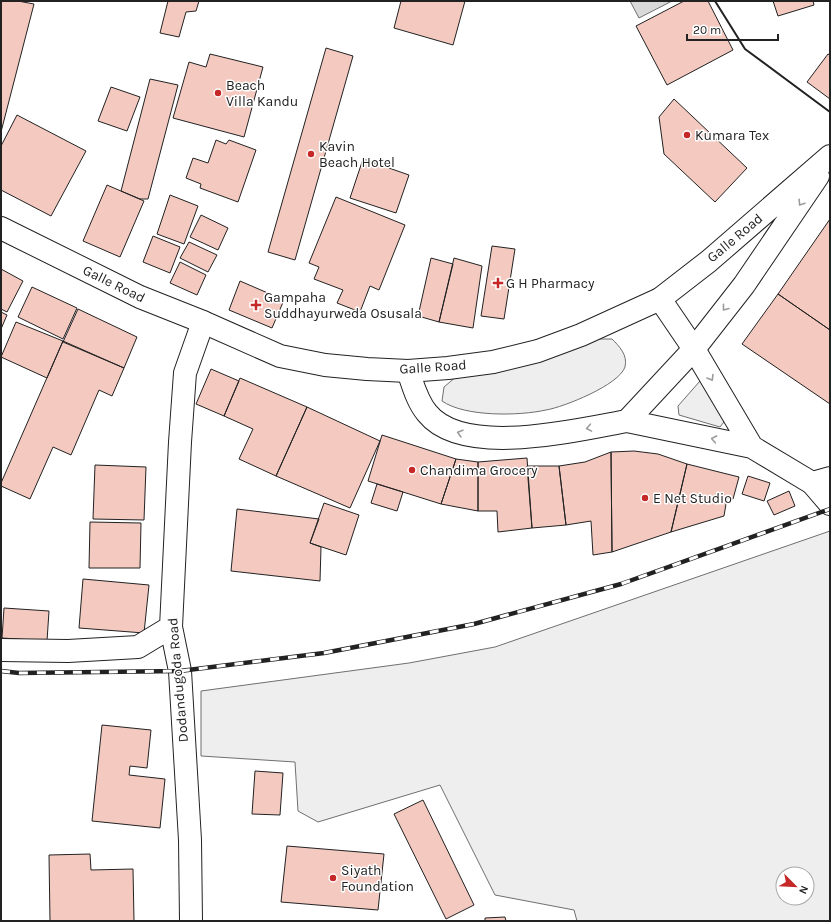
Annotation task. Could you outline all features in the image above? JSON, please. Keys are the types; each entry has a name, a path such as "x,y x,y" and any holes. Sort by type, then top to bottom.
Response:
{"main road":[{"name":"Galle Road","path":"1,228 140,297 203,322 280,356 325,365 408,371 448,368 493,362 538,351 581,335 660,298 709,261 830,157"},
{"path":"627,421 694,349 753,272 830,157"},
{"path":"660,298 694,349 752,447"},
{"name":"Dodandugoda Road","path":"190,921 190,840 180,671 171,627 180,442 185,374 203,322"},
{"path":"408,371 417,397 427,414 456,433 491,438 547,435 627,421 752,447 821,480 830,504"},
{"path":"1,650 68,651 138,647 171,627"}],"shaded area":[{"path":"630,1 672,1 639,18"},
{"path":"598,339 612,339 615,342 624,355 626,363 625,367 621,374 602,388 565,405 535,412 492,414 464,410 442,401 444,387 457,376"},
{"path":"700,381 727,418 720,427 679,415 678,406"},
{"path":"830,531 830,921 577,921 574,910 495,895 440,785 318,822 298,811 295,762 201,756 201,691 409,663 495,647"}],"building":[{"path":"1,1 18,1 34,4 1,132"},
{"path":"168,1 199,1 196,11 186,12 179,37 160,33"},
{"path":"401,1 465,1 453,45 394,28"},
{"path":"684,1 708,1 733,50 667,85 636,26"},
{"path":"773,1 813,1 814,5 778,16"},
{"name":"Kavin Beach Hotel","path":"326,48 353,56 295,260 268,252"},
{"name":"Beach Villa Kandu","path":"210,54 263,67 244,137 173,118 189,62 206,67"},
{"path":"828,54 830,55 830,99 807,82"},
{"path":"150,79 178,85 148,199 140,199 121,191"},
{"path":"111,87 140,97 127,131 98,121"},
{"name":"Kumara Tex","path":"674,99 747,168 715,202 664,154 659,117"},
{"path":"17,115 86,151 51,216 1,190 1,146"},
{"path":"216,140 226,144 229,140 256,150 238,202 200,188 201,184 186,178 193,158 208,163"},
{"path":"363,159 409,175 396,213 350,198"},
{"path":"107,185 144,201 120,257 83,241"},
{"path":"170,195 198,206 184,244 157,234"},
{"path":"336,197 405,225 379,290 370,286 360,312 337,303 343,290 314,279 319,267 309,263"},
{"path":"201,215 228,228 218,250 190,237"},
{"path":"830,219 830,330 778,294"},
{"path":"153,236 180,247 170,273 143,262"},
{"path":"189,242 217,255 208,272 180,258"},
{"name":"G H Pharmacy","path":"492,246 515,249 504,319 481,316"},
{"path":"431,258 453,264 439,322 418,316"},
{"path":"454,258 482,266 473,328 439,322"},
{"path":"180,262 206,275 197,295 170,283"},
{"path":"1,269 23,281 7,312 1,309"},
{"name":"Gampaha Suddhayurweda Osusala","path":"240,281 284,300 272,328 229,310"},
{"path":"32,287 77,308 63,339 18,317"},
{"path":"778,294 830,330 830,404 742,344"},
{"path":"78,309 137,337 124,368 63,342"},
{"path":"1,312 7,315 1,329"},
{"path":"16,322 63,341 47,378 1,357"},
{"path":"63,341 124,368 112,396 99,390 71,455 53,447 30,499 1,486 1,483"},
{"path":"211,369 239,381 224,416 196,404"},
{"path":"240,378 307,407 276,476 239,459 253,429 224,416"},
{"path":"307,407 380,441 350,508 276,476"},
{"name":"Chandima Grocery","path":"382,435 456,459 441,504 368,481"},
{"name":"E Net Studio","path":"634,451 658,454 687,464 671,532 612,552 611,452"},
{"path":"611,452 612,552 593,555 591,521 566,525 559,466 585,462"},
{"path":"527,458 532,528 498,532 497,511 478,511 478,462"},
{"path":"456,459 478,462 478,511 441,504"},
{"path":"687,464 739,477 733,499 727,498 724,516 671,532"},
{"path":"95,465 146,467 144,520 93,519"},
{"path":"527,466 559,466 566,525 532,528"},
{"path":"748,476 770,483 764,501 742,494"},
{"path":"377,484 403,492 397,511 371,503"},
{"path":"789,491 795,506 774,515 767,501"},
{"path":"324,503 359,515 346,555 310,543"},
{"path":"237,509 319,519 310,543 321,547 320,581 231,571"},
{"path":"90,522 141,523 140,568 89,568"},
{"path":"83,579 149,585 144,633 79,628"},
{"path":"4,608 49,611 47,641 2,638"},
{"path":"102,725 151,730 147,768 130,766 129,775 165,779 160,828 92,821"},
{"path":"255,771 283,773 280,815 252,814"},
{"path":"423,800 474,905 446,919 394,814"},
{"name":"Siyath Foundation","path":"287,846 384,854 378,910 281,902"},
{"path":"90,854 91,870 133,869 134,921 50,921 49,855"},
{"path":"505,917 506,921 485,921 485,918"}],"railway":[{"path":"1,671 19,673 180,671 324,653 474,624 621,584 830,509"}],"wall":[{"path":"715,1 745,49 830,112"}],"place":[{"name":"Beach Villa Kandu","path":"218,93"},
{"name":"Kumara Tex","path":"687,135"},
{"name":"Kavin Beach Hotel","path":"311,154"},
{"name":"G H Pharmacy","path":"498,283"},
{"name":"Gampaha Suddhayurweda Osusala","path":"256,305"},
{"name":"Chandima Grocery","path":"412,470"},
{"name":"E Net Studio","path":"645,498"},
{"name":"Siyath Foundation","path":"333,878"}]}
